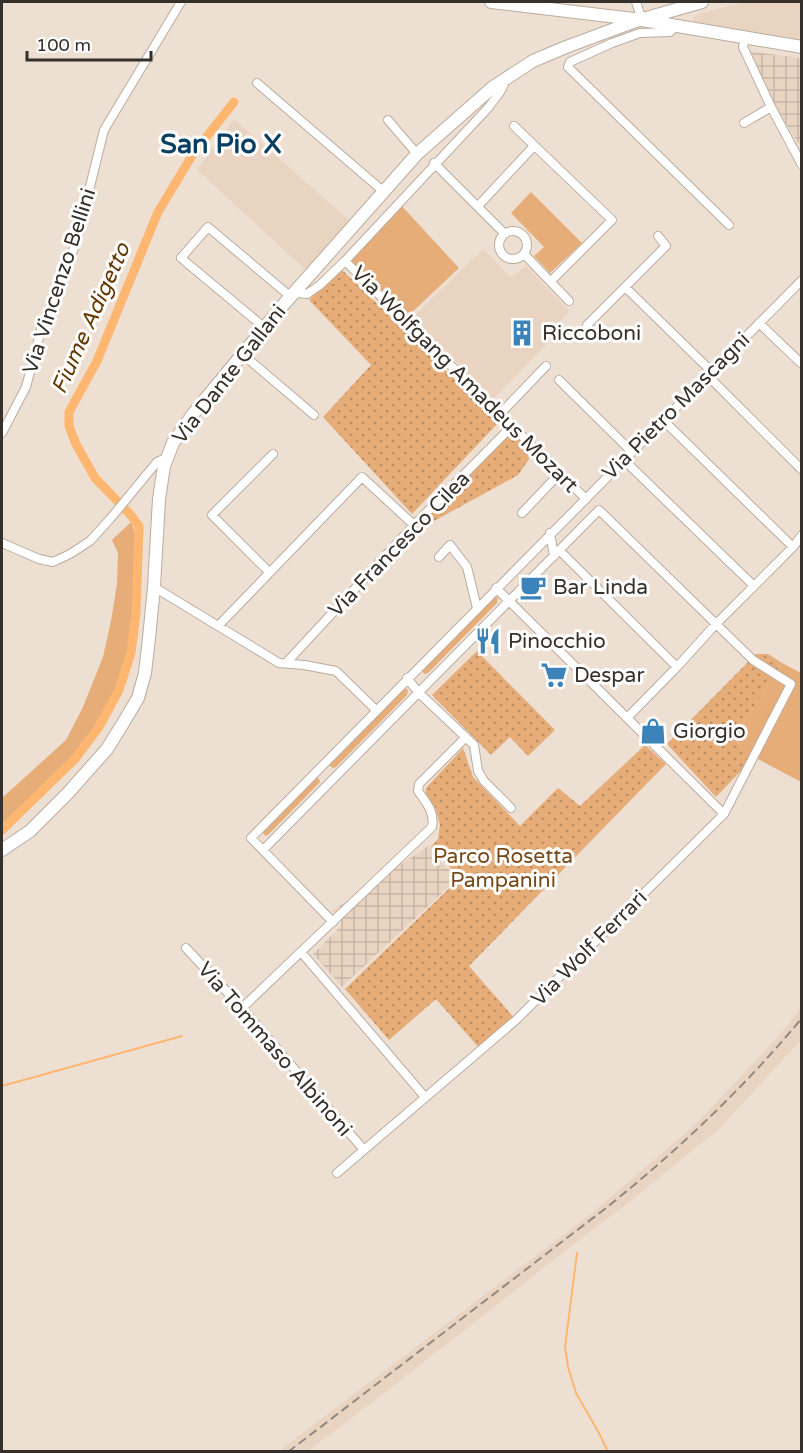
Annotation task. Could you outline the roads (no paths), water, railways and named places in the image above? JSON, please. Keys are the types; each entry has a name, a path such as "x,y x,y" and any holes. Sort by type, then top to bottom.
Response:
{"street":[{"name":"Via Vincenzo Bellini","path":"2,433 26,387 41,330 76,243 104,130 181,2"},
{"path":"491,2 642,20 801,47"},
{"path":"636,2 642,20"},
{"name":"Via Dante Gallani","path":"2,850 30,831 68,793 107,749 138,698 145,673 154,587 158,508 165,461 172,443 182,429 264,328 417,154 472,104 505,78 533,61 566,46 702,2"},
{"path":"674,26 670,32 640,33 612,43 570,62 568,67 729,225"},
{"path":"745,38 743,47 801,165"},
{"path":"314,415 247,358 264,328 181,258 208,227 293,294 307,294 345,261 488,108 506,82 505,78"},
{"path":"257,83 383,191"},
{"path":"744,123 771,107"},
{"path":"388,120 417,154"},
{"path":"514,126 612,220 551,281"},
{"path":"478,206 534,146"},
{"path":"434,164 505,234"},
{"path":"518,231 525,237 527,245 521,257 512,259 500,251 500,242 505,234 518,231"},
{"path":"587,325 666,246 658,236"},
{"path":"524,254 569,301"},
{"name":"Via Wolfgang Amadeus Mozart","path":"345,261 585,498"},
{"name":"Via Pietro Mascagni","path":"715,625 599,510 263,850 251,838 801,280"},
{"path":"625,287 801,470"},
{"path":"759,322 801,364"},
{"path":"500,414 546,366"},
{"path":"559,380 631,451"},
{"path":"663,420 793,547"},
{"name":"Via Francesco Cilea","path":"286,663 414,525 512,426"},
{"path":"269,572 212,515 273,454"},
{"path":"623,459 753,586"},
{"path":"2,543 39,559 53,562 70,554 90,541 157,462 165,461"},
{"path":"522,513 560,473"},
{"path":"218,626 362,477 414,525"},
{"path":"550,533 556,553 677,667"},
{"path":"627,718 793,547 801,535"},
{"path":"439,557 450,545 467,567 477,608"},
{"path":"154,587 279,663 336,671 376,710"},
{"path":"496,588 724,814"},
{"name":"Via Wolf Ferrari","path":"337,1173 516,1020 724,814 791,684 753,660 715,625"},
{"path":"408,678 418,692 474,746 478,771 484,781 511,808"},
{"path":"242,1008 432,826 434,819 430,808 418,791 419,784 466,737"},
{"path":"319,768 331,780"},
{"path":"263,850 333,922"},
{"name":"Via Tommaso Albinoni","path":"186,948 242,1008 364,1150"},
{"path":"301,952 425,1097"}],"waterway":[{"name":"Fiume Adigetto","path":"2,830 75,759 99,727 119,690 131,653 136,613 139,526 95,478 76,444 69,426 69,412 97,361 158,212 193,154 234,102"},
{"path":"2,1086 182,1036"},
{"path":"577,1253 565,1347 568,1367 576,1393 608,1452"}],"railway":[{"path":"288,1452 606,1208 684,1142 756,1070 802,1018"}],"place":[{"name":"Riccoboni","path":"522,333"},
{"name":"Bar Linda","path":"533,587"},
{"name":"Pinocchio","path":"488,641"},
{"name":"Despar","path":"554,675"},
{"name":"Giorgio","path":"653,731"}],"district":[{"name":"San Pio X","path":"221,144"}],"park label":[{"name":"Parco Rosetta Pampanini","path":"503,868"}]}
